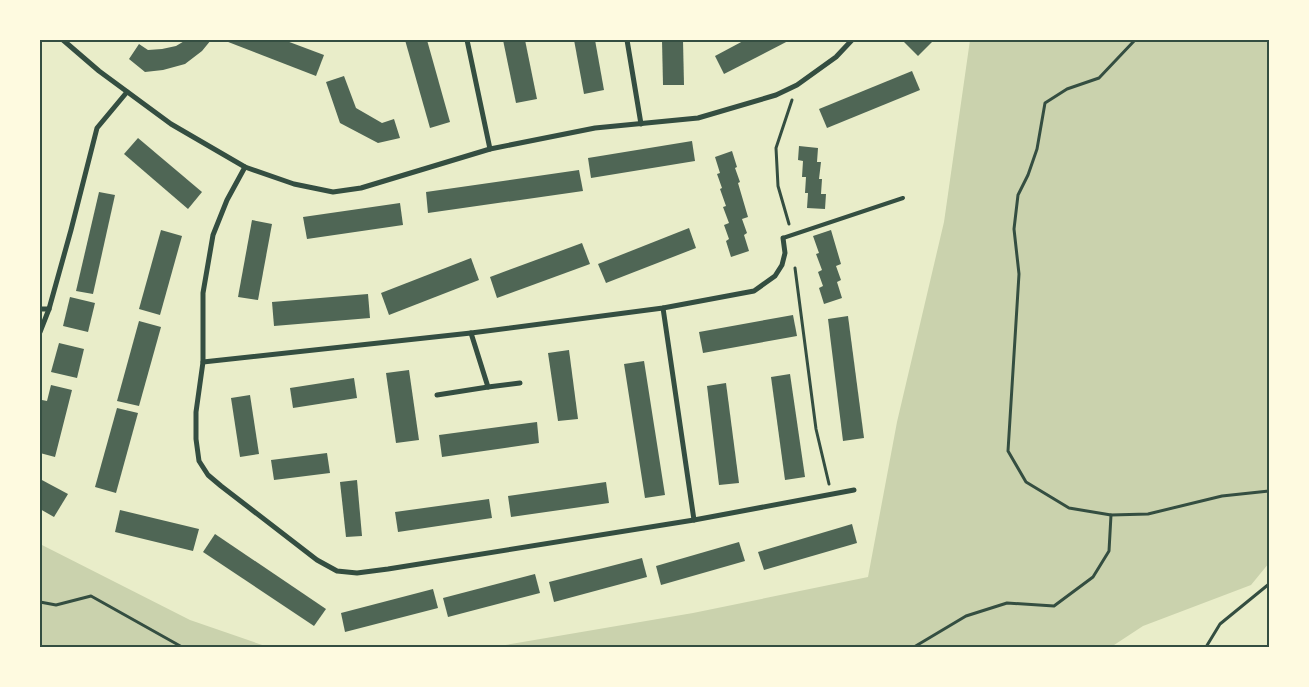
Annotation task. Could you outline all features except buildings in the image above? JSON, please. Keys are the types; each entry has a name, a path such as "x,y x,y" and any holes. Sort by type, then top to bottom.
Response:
{"street":[{"path":"63,40 99,72 171,124 245,167 294,184 333,192 362,188 490,149 595,128 698,118 776,95 797,85 836,57 852,40"},
{"path":"468,40 490,149"},
{"path":"627,40 641,124"},
{"path":"40,332 49,309 97,128 127,92"},
{"path":"245,167 227,200 213,234 203,294 204,362 196,412 196,439 199,461 208,475 221,486 317,560 337,571 357,573 694,520 854,490"},
{"path":"204,362 471,333 663,308 754,291 774,276 782,265 785,253 783,238"},
{"path":"663,308 694,520"},
{"path":"40,309 49,309"},
{"path":"471,333 488,387"},
{"path":"437,395 520,383"}],"lane":[{"path":"783,238 903,198"}],"path":[{"path":"1135,40 1099,78 1067,89 1045,103 1036,149 1028,176 1018,195 1014,230 1018,274 1008,451 1026,482 1069,508 1111,515 1148,514 1222,496 1269,491"},
{"path":"791,236 778,186 776,148 797,85"},
{"path":"795,263 816,429 831,494"},
{"path":"914,647 966,616 1007,603 1054,606 1093,577 1108,552 1111,515"},
{"path":"1206,647 1220,624 1269,584"},
{"path":"40,602 56,605 91,596 182,647"}],"green space":[{"path":"970,40 1269,40 1269,563 1251,585 1143,626 1111,647 494,647 693,613 868,577 897,422 944,222"},
{"path":"40,544 190,620 268,647 40,647"}]}
